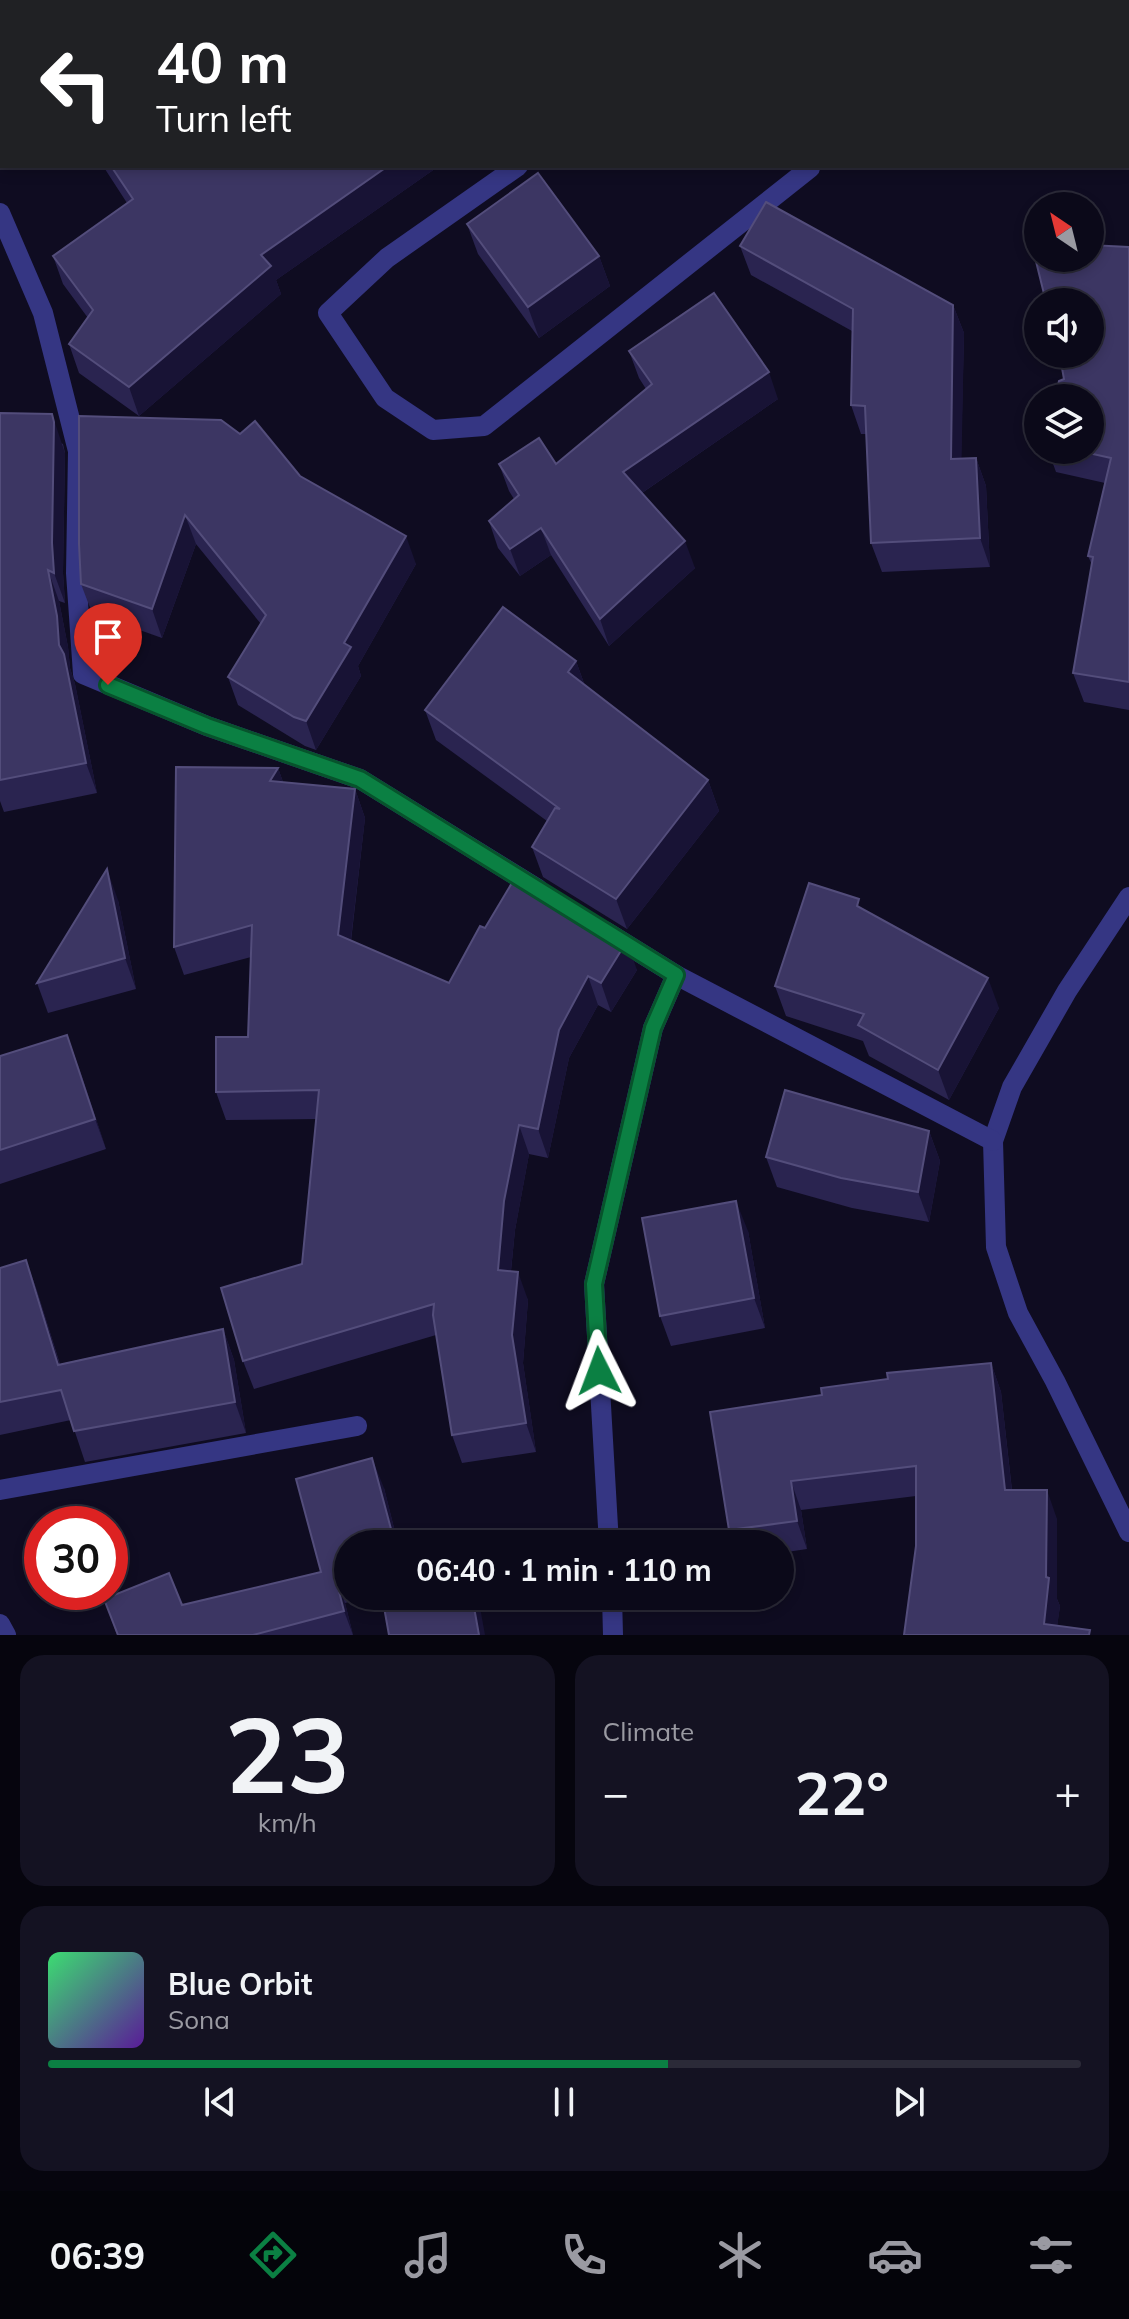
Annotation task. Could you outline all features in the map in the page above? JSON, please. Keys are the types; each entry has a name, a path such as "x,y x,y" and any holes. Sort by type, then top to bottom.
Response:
{"street":[{"path":"515,168 387,258 328,313 385,398 433,430 484,426 810,168"},
{"path":"0,213 43,313 78,451 76,573 83,674 207,726 360,779 561,903"},
{"path":"1129,897 1067,991 1012,1087 993,1141 996,1247 1018,1313 1129,1532"},
{"path":"586,919 676,975 993,1141"},
{"path":"608,1530 594,1284 653,1028 676,975"},
{"path":"0,1490 357,1426"},
{"path":"612,1610 613,1635"},
{"path":"0,1624 6,1635"}],"building":[{"path":"112,168 385,168 261,255 271,266 129,387 69,344 93,310 53,256 133,199"},
{"path":"538,173 599,256 528,307 467,224"},
{"path":"766,202 953,305 951,459 976,458 980,538 871,543 865,406 851,405 853,309 740,246"},
{"path":"1104,246 1129,247 1129,682 1073,673 1093,557 1088,556 1111,458 1104,456 1104,384 1058,384 1064,379 1062,368 1104,368 1104,288 1043,288 1039,272 1104,272"},
{"path":"714,293 769,372 623,472 685,541 600,619 541,528 510,549 489,521 519,495 499,464 539,438 556,464 652,384 629,351"},
{"path":"0,413 52,414 54,422 54,573 48,570 59,645 64,654 86,763 0,780"},
{"path":"79,416 221,420 240,434 255,421 300,476 406,536 344,643 351,647 306,721 294,717 228,677 266,615 185,515 152,609 81,584"},
{"path":"503,607 576,661 568,672 708,780 616,899 532,847 555,808 560,809 425,710"},
{"path":"176,767 278,768 270,781 355,789 338,935 449,983 480,926 485,928 519,871 627,941 601,983 588,976 559,1030 538,1129 519,1125 504,1201 498,1270 518,1272 512,1335 526,1423 452,1435 433,1315 434,1304 243,1361 221,1288 302,1264 319,1090 216,1092 216,1037 248,1037 252,925 174,947"},
{"path":"107,869 125,958 37,983"},
{"path":"809,883 859,899 857,906 988,978 938,1070 858,1025 864,1014 775,986"},
{"path":"67,1035 95,1119 0,1150 0,1056"},
{"path":"785,1090 929,1131 918,1192 841,1178 766,1157"},
{"path":"736,1201 754,1298 660,1316 642,1218"},
{"path":"26,1260 58,1365 223,1329 235,1402 74,1431 61,1390 0,1402 0,1268"},
{"path":"991,1363 1005,1490 1047,1490 1046,1577 1049,1578 1044,1624 1090,1630 1089,1635 904,1635 916,1546 916,1466 791,1481 797,1521 729,1530 710,1412 822,1395 821,1388 888,1379 887,1373"},
{"path":"372,1458 391,1530 334,1530 334,1610 344,1611 253,1635 118,1635 108,1610 128,1610 128,1589 169,1573 182,1605 321,1572 296,1479"},
{"path":"385,1610 475,1610 479,1635 389,1635"}],"route":[{"path":"108,685 207,726 360,779 676,975 653,1028 594,1284 599,1371"}]}
